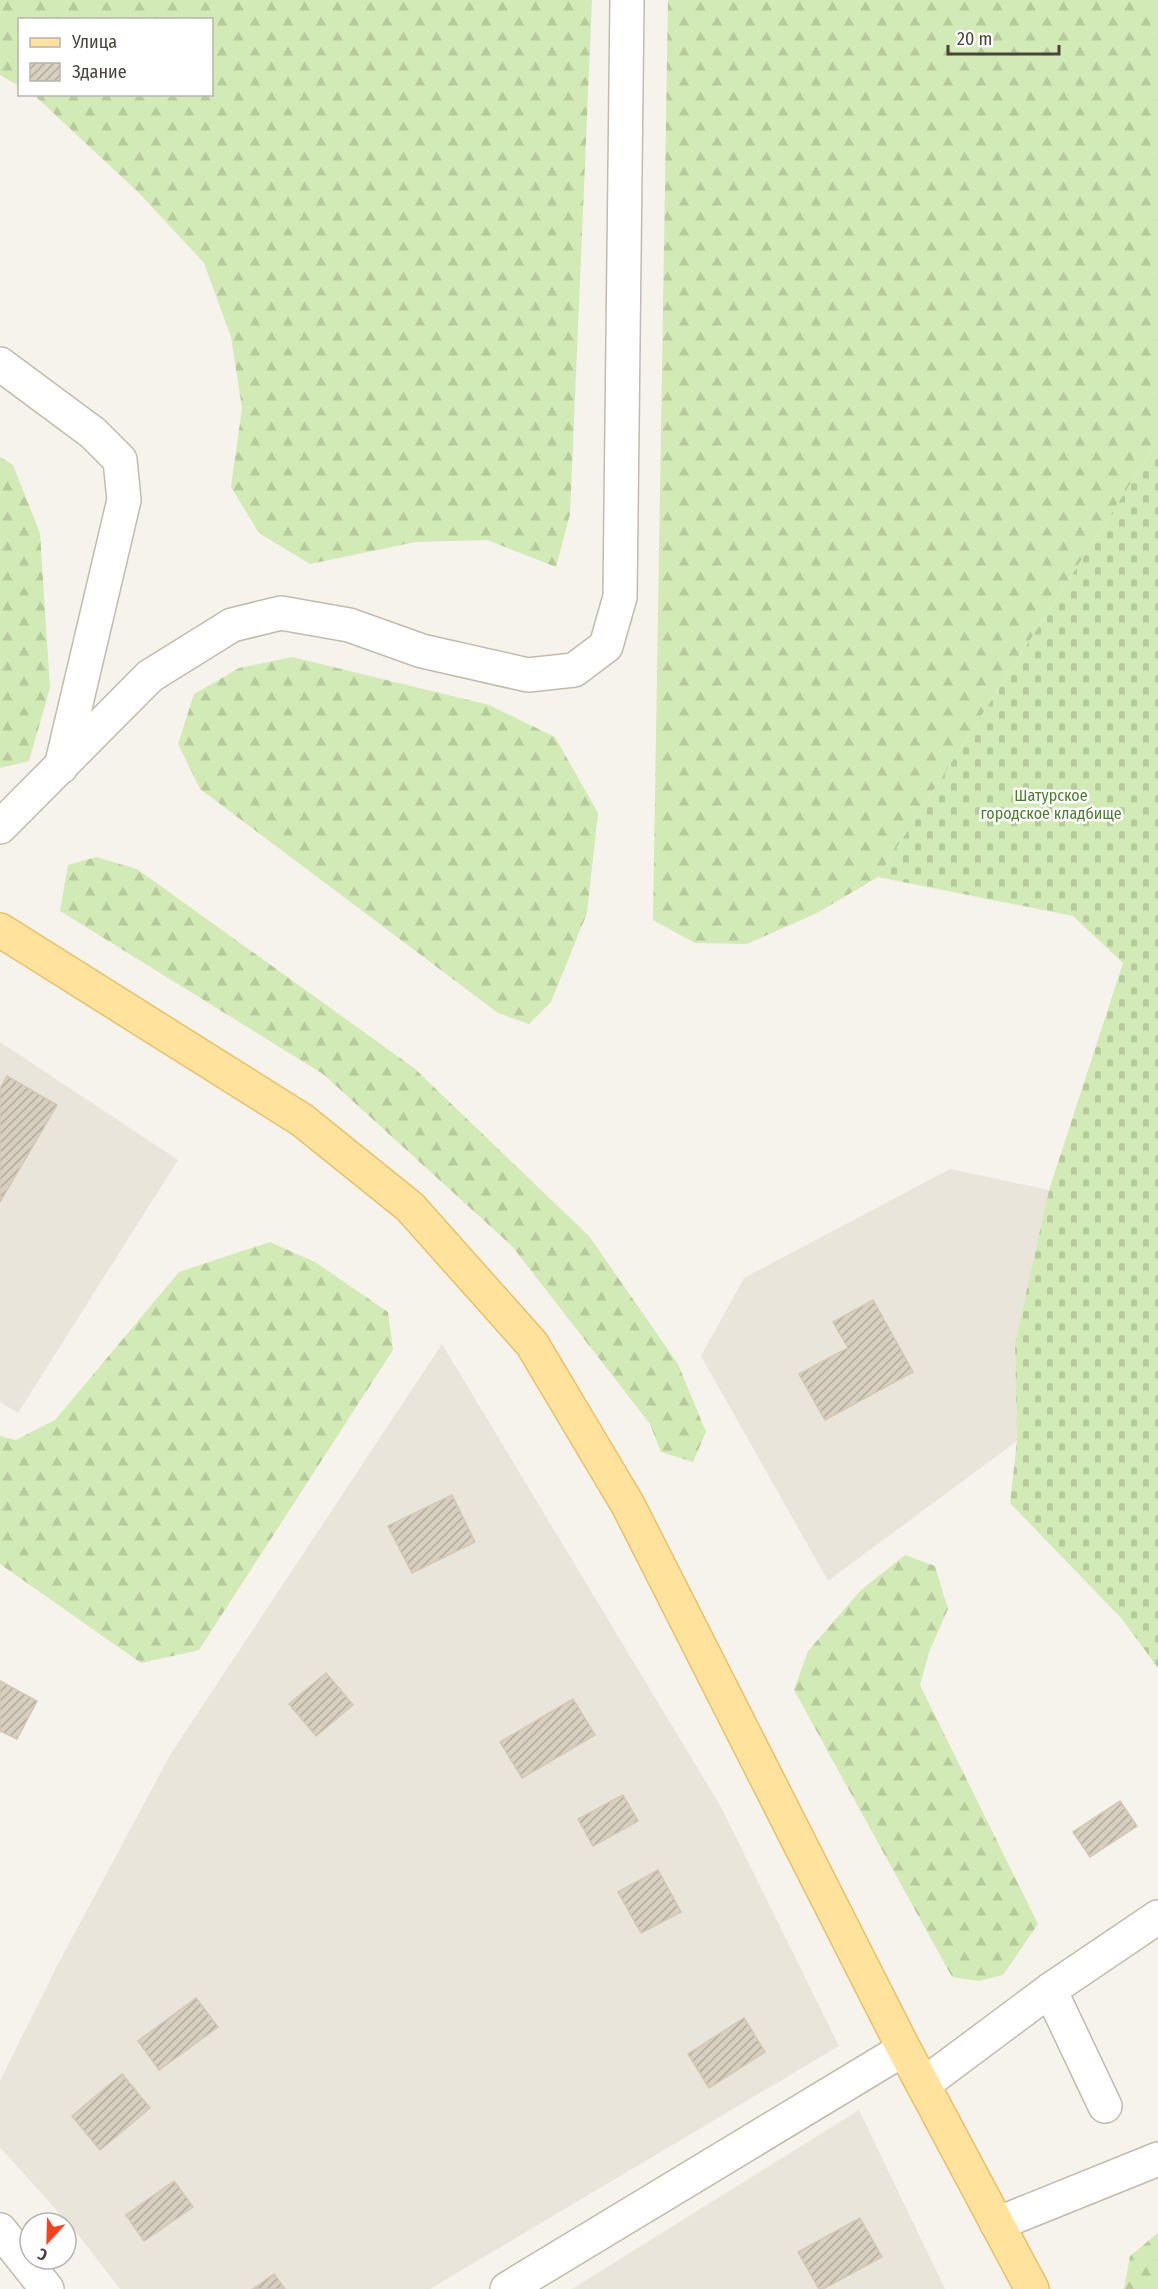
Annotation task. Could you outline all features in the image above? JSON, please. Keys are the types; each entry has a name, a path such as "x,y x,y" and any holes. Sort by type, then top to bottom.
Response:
{"main road":[{"path":"0,930 302,1120 410,1207 532,1344 628,1505 904,2049 1032,2289"}],"street":[{"path":"0,827 150,676 232,625 282,613 349,625 422,651 528,675 574,670 606,646 620,597 627,0"},
{"path":"0,364 93,433 120,460 124,500 61,766"},
{"path":"924,2084 1050,1990 1158,1917"},
{"path":"1050,1990 1105,2106"},
{"path":"507,2289 904,2049"},
{"path":"997,2224 1158,2159"},
{"path":"0,2230 47,2289"}],"shaded area":[{"path":"0,1042 178,1160 18,1413 0,1402"},
{"path":"950,1169 1049,1190 1015,1343 1017,1441 828,1581 701,1356 744,1278"},
{"path":"442,1344 721,1807 839,2046 430,2289 120,2289 78,2235 78,2211 57,2211 0,2147 0,2081 57,1966 170,1755"},
{"path":"859,2110 945,2289 572,2289"}],"green space":[{"path":"0,0 592,0 570,514 556,567 487,540 416,542 310,564 259,533 231,487 242,408 231,337 204,263 139,193 35,96 213,96 213,18 18,18 18,85 0,75"},
{"path":"668,0 1158,0 1158,441 878,877 817,913 747,944 695,943 653,920"},
{"name":"Шатурское городское кладбище","path":"1158,441 1158,1668 1122,1619 1010,1503 1017,1441 1015,1343 1049,1190 1123,963 1073,916 878,877"},
{"path":"0,457 13,465 40,533 50,688 29,761 0,768"},
{"path":"292,657 489,705 555,737 598,813 587,913 551,1002 529,1024 498,1013 200,789 178,744 194,694 239,668"},
{"path":"96,857 137,869 414,1068 589,1236 678,1364 706,1432 693,1462 661,1452 650,1424 512,1246 323,1074 60,911 68,865"},
{"path":"270,1242 315,1262 388,1312 393,1350 199,1650 141,1663 0,1564 0,1436 16,1440 55,1420 179,1272"},
{"path":"905,1555 935,1566 948,1609 929,1652 920,1685 1038,1924 1003,1975 979,1981 952,1977 794,1690 808,1651 861,1590"},
{"path":"1158,2233 1158,2289 1124,2289 1130,2256"}],"building":[{"path":"7,1076 57,1105 0,1202 0,1089"},
{"path":"873,1300 913,1372 825,1420 799,1374 848,1348 833,1322"},
{"path":"452,1495 475,1542 412,1573 388,1526"},
{"path":"326,1673 353,1705 316,1736 289,1704"},
{"path":"0,1681 37,1701 17,1739 0,1731"},
{"path":"573,1699 595,1735 522,1778 500,1742"},
{"path":"623,1795 638,1821 593,1846 578,1819"},
{"path":"1120,1801 1137,1826 1090,1857 1073,1832"},
{"path":"658,1870 681,1912 641,1933 618,1892"},
{"path":"196,1998 218,2027 159,2070 138,2041"},
{"path":"744,2018 765,2052 709,2088 688,2054"},
{"path":"122,2074 150,2108 100,2150 72,2116"},
{"path":"174,2181 193,2207 144,2241 126,2215"},
{"path":"860,2218 882,2257 823,2289 819,2289 798,2252"},
{"path":"274,2274 285,2289 253,2289"}]}
